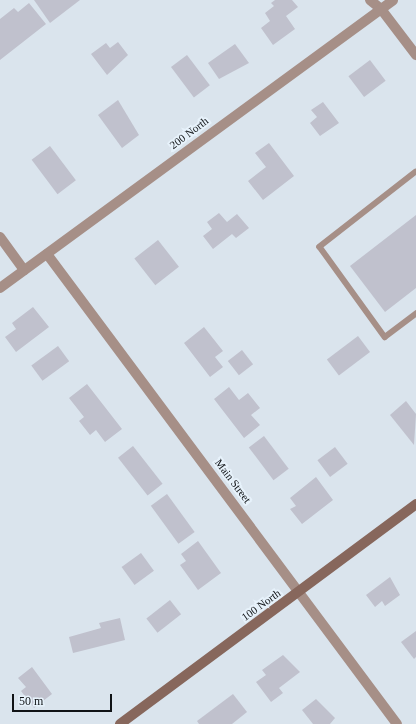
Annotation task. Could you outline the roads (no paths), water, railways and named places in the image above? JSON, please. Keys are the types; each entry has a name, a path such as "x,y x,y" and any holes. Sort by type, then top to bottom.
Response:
{"street":[{"path":"370,0 381,9 416,55"},
{"name":"200 North","path":"0,288 393,0"},
{"path":"0,237 24,270"},
{"name":"Main Street","path":"47,254 300,591 397,724"},
{"name":"100 North","path":"120,724 416,504"}],"lane":[{"path":"416,172 320,247 385,337 416,314"}]}
